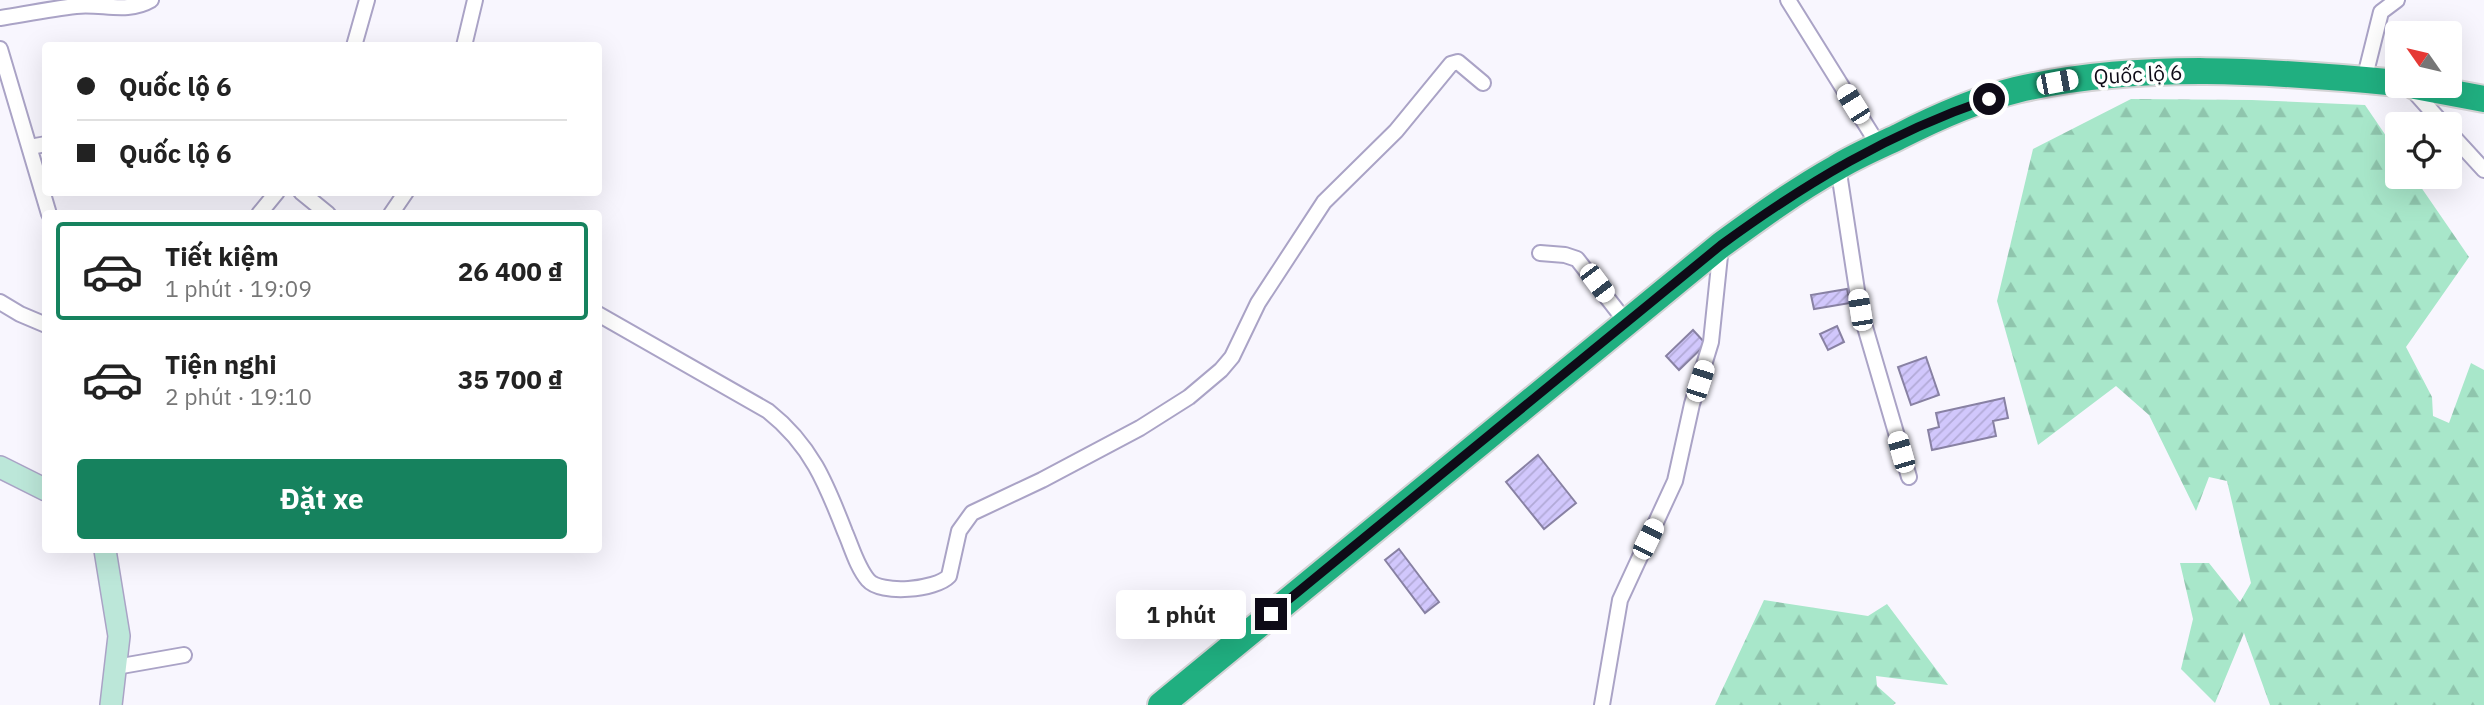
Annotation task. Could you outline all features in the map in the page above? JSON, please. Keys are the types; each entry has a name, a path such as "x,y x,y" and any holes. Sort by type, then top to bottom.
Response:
{"highway":[{"name":"Quốc lộ 6","path":"1161,705 1721,245 1784,199 1838,166 1939,116 2014,91 2079,78 2132,72 2250,72 2385,82"},
{"path":"2462,95 2484,99"}],"street":[{"path":"0,19 79,6 123,8 151,0"},
{"path":"355,42 367,0"},
{"path":"467,42 475,0"},
{"path":"1788,0 1879,146"},
{"path":"2364,80 2377,6 2397,0"},
{"path":"0,49 42,190"},
{"path":"602,316 768,411 790,430 820,471 860,569 873,584 891,589 938,584 949,576 959,531 972,513 1042,480 1140,428 1189,397 1222,370 1232,358 1258,303 1324,202 1396,131 1451,64 1458,62 1483,83"},
{"path":"2420,98 2432,112"},
{"path":"30,148 42,145"},
{"path":"2462,145 2484,170"},
{"path":"1838,166 1862,317 1909,477"},
{"path":"262,210 273,196"},
{"path":"306,196 323,210"},
{"path":"1602,705 1620,600 1675,481 1692,404 1709,350 1721,245"},
{"path":"1540,253 1577,259 1626,322"},
{"path":"0,302 42,322"},
{"path":"0,467 42,488"},
{"path":"105,553 119,636 111,705"},
{"path":"116,667 184,655"}],"green space":[{"path":"2131,99 2252,100 2365,105 2385,134 2385,189 2422,189 2469,257 2406,347 2432,397 2433,416 2449,423 2471,363 2484,370 2484,705 2270,705 2244,633 2215,703 2181,669 2193,619 2180,563 2209,563 2240,602 2251,583 2227,481 2209,477 2196,511 2149,415 2116,386 2038,445 1997,301 2033,149"},
{"path":"1764,600 1868,616 1887,604 1948,685 1876,676 1877,686 1896,703 1893,705 1715,705"}],"building":[{"path":"1847,289 1850,303 1814,309 1811,295"},
{"path":"1837,326 1844,342 1828,350 1820,334"},
{"path":"1693,330 1706,344 1679,370 1666,356"},
{"path":"1926,357 1939,395 1911,405 1898,367"},
{"path":"2004,398 2008,418 1993,421 1996,436 1932,450 1928,430 1939,427 1936,413"},
{"path":"1538,455 1576,503 1544,529 1506,482"},
{"path":"1399,549 1439,602 1425,613 1385,560"}],"route":[{"path":"1271,614 1721,245 1784,199 1838,166 1939,116 1989,99"}]}
